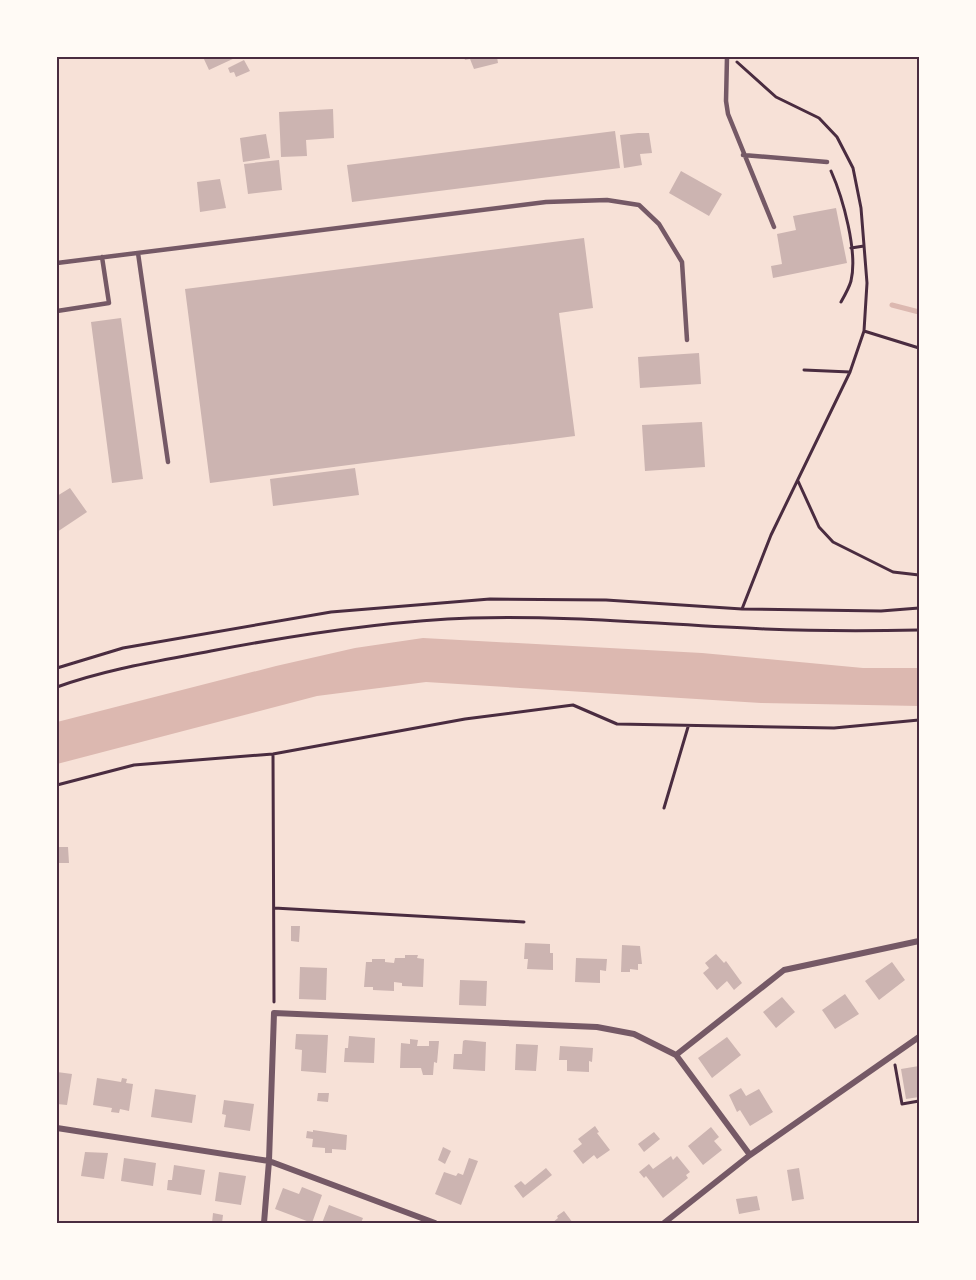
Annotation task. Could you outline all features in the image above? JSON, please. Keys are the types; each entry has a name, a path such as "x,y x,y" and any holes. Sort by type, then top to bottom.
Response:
{"street":[{"path":"676,1055 784,970 919,941"},
{"path":"264,1223 269,1161 274,1013 597,1027 634,1034 676,1055 750,1155"},
{"path":"664,1223 750,1155 919,1036"},
{"path":"57,1128 269,1161 435,1223"}],"lane":[{"path":"727,57 728,114 774,227"},
{"path":"743,155 827,162"},
{"path":"57,263 546,202 607,200 639,206 659,224 682,262 687,340"},
{"path":"138,253 168,462"},
{"path":"57,311 109,303 102,257"}],"path":[{"path":"734,59 776,97 819,118 837,137 852,168 861,208 867,283 864,331 850,372 771,535 742,609"},
{"path":"827,162 838,188 853,263 851,282 841,302"},
{"path":"842,238 849,237"},
{"path":"851,248 864,246"},
{"path":"864,331 919,348"},
{"path":"804,370 850,372"},
{"path":"798,481 819,527 833,542 893,572 919,575"},
{"path":"57,668 123,648 331,612 490,600 606,600 742,609 881,611 919,608"},
{"path":"57,687 78,679 130,666 234,647 390,625 471,618 819,630 919,630"},
{"path":"57,785 134,765 273,754 465,720 573,705 617,724 834,729 919,720"},
{"path":"664,808 688,727"},
{"path":"273,754 274,1013"},
{"path":"273,908 524,922"},
{"path":"893,1055 902,1104 919,1101"}],"shaded area":[{"path":"423,638 702,653 863,668 919,668 919,706 761,703 426,682 317,696 57,764 57,722 276,666 355,648"}],"building":[{"path":"203,57 237,57 209,70"},
{"path":"464,57 497,57 498,63 474,69 470,59 465,60"},
{"path":"244,60 250,71 236,77 234,72 230,73 228,68"},
{"path":"333,109 334,138 306,140 307,156 281,157 279,112"},
{"path":"615,131 620,168 352,202 347,165"},
{"path":"649,133 652,153 640,154 642,165 624,168 620,135"},
{"path":"266,134 270,158 243,162 240,138"},
{"path":"279,160 282,190 248,194 244,164"},
{"path":"681,171 722,194 709,216 669,193"},
{"path":"220,179 226,208 200,212 197,182"},
{"path":"836,208 847,263 773,278 771,266 782,264 777,234 796,230 793,216"},
{"path":"584,238 593,308 559,313 575,436 210,483 185,289"},
{"path":"121,318 143,479 112,483 91,322"},
{"path":"699,353 701,384 640,388 638,357"},
{"path":"702,422 705,467 645,471 642,425"},
{"path":"355,468 359,495 273,506 270,479"},
{"path":"70,488 87,512 57,532 57,496"},
{"path":"57,847 68,847 69,863 57,863"},
{"path":"291,926 300,926 299,942 291,941"},
{"path":"525,943 550,944 550,953 553,953 553,970 527,969 528,959 524,959"},
{"path":"622,945 640,946 642,964 638,964 638,970 630,969 630,972 621,972"},
{"path":"716,954 724,963 726,961 742,983 734,990 727,981 717,990 703,973 709,968 705,963"},
{"path":"405,955 418,955 417,958 424,959 423,987 402,986 402,983 394,982 394,991 364,987 366,962 372,962 372,959 385,959 385,962 394,963 395,958 405,958"},
{"path":"576,958 607,959 606,971 600,970 600,983 575,982"},
{"path":"892,962 905,980 879,1000 865,981"},
{"path":"300,967 327,968 326,1000 299,999"},
{"path":"460,980 487,981 486,1006 459,1005"},
{"path":"845,994 859,1014 835,1029 822,1010"},
{"path":"782,997 795,1012 776,1028 763,1012"},
{"path":"296,1034 328,1035 326,1073 301,1071 302,1050 295,1049"},
{"path":"349,1036 375,1038 374,1063 344,1062"},
{"path":"727,1037 741,1055 712,1078 698,1058"},
{"path":"410,1039 418,1040 417,1046 429,1046 429,1041 439,1041 437,1063 434,1062 433,1075 423,1075 421,1068 400,1068 401,1043 410,1044"},
{"path":"465,1040 486,1042 485,1071 453,1069 454,1054 462,1054"},
{"path":"516,1044 538,1045 536,1071 515,1070"},
{"path":"560,1046 593,1048 592,1062 589,1061 589,1072 567,1071 567,1060 559,1060"},
{"path":"919,1066 919,1097 906,1099 901,1069"},
{"path":"57,1072 72,1074 67,1105 57,1104"},
{"path":"97,1078 121,1082 122,1078 127,1079 126,1083 133,1084 129,1111 120,1109 119,1113 111,1112 112,1108 93,1105"},
{"path":"741,1088 746,1096 759,1089 773,1112 750,1126 740,1110 737,1112 729,1095"},
{"path":"155,1089 196,1095 192,1123 151,1117"},
{"path":"318,1093 329,1093 328,1102 317,1101"},
{"path":"224,1100 254,1104 250,1131 224,1127 226,1115 222,1114"},
{"path":"595,1126 599,1132 597,1133 610,1150 597,1159 594,1155 583,1164 573,1151 582,1144 578,1139"},
{"path":"711,1127 719,1137 714,1141 722,1150 703,1165 688,1146"},
{"path":"313,1130 347,1135 346,1150 332,1149 332,1153 325,1153 325,1148 312,1147 313,1139 306,1138 307,1131 313,1132"},
{"path":"654,1132 660,1139 644,1152 638,1144"},
{"path":"443,1147 451,1151 445,1164 438,1160"},
{"path":"85,1152 108,1153 104,1179 81,1176"},
{"path":"671,1156 673,1160 677,1156 690,1172 686,1175 688,1178 663,1198 646,1176 644,1178 639,1172 649,1164 653,1169"},
{"path":"124,1158 156,1163 153,1186 121,1181"},
{"path":"469,1158 478,1161 461,1205 435,1194 444,1172 456,1176 458,1173 463,1175"},
{"path":"174,1165 205,1170 201,1195 167,1190 168,1180 172,1180"},
{"path":"546,1168 552,1175 523,1198 514,1186 521,1181 525,1185"},
{"path":"799,1168 804,1199 792,1201 787,1170"},
{"path":"219,1172 246,1176 241,1205 215,1201"},
{"path":"302,1187 322,1195 312,1223 275,1209 283,1188 299,1194"},
{"path":"757,1196 760,1210 739,1214 736,1199"},
{"path":"329,1205 363,1218 361,1223 322,1223"},
{"path":"564,1211 573,1223 552,1223 558,1218 557,1216"},
{"path":"213,1213 223,1215 222,1223 212,1223"}],"waterway":[{"path":"892,305 919,312"}]}
